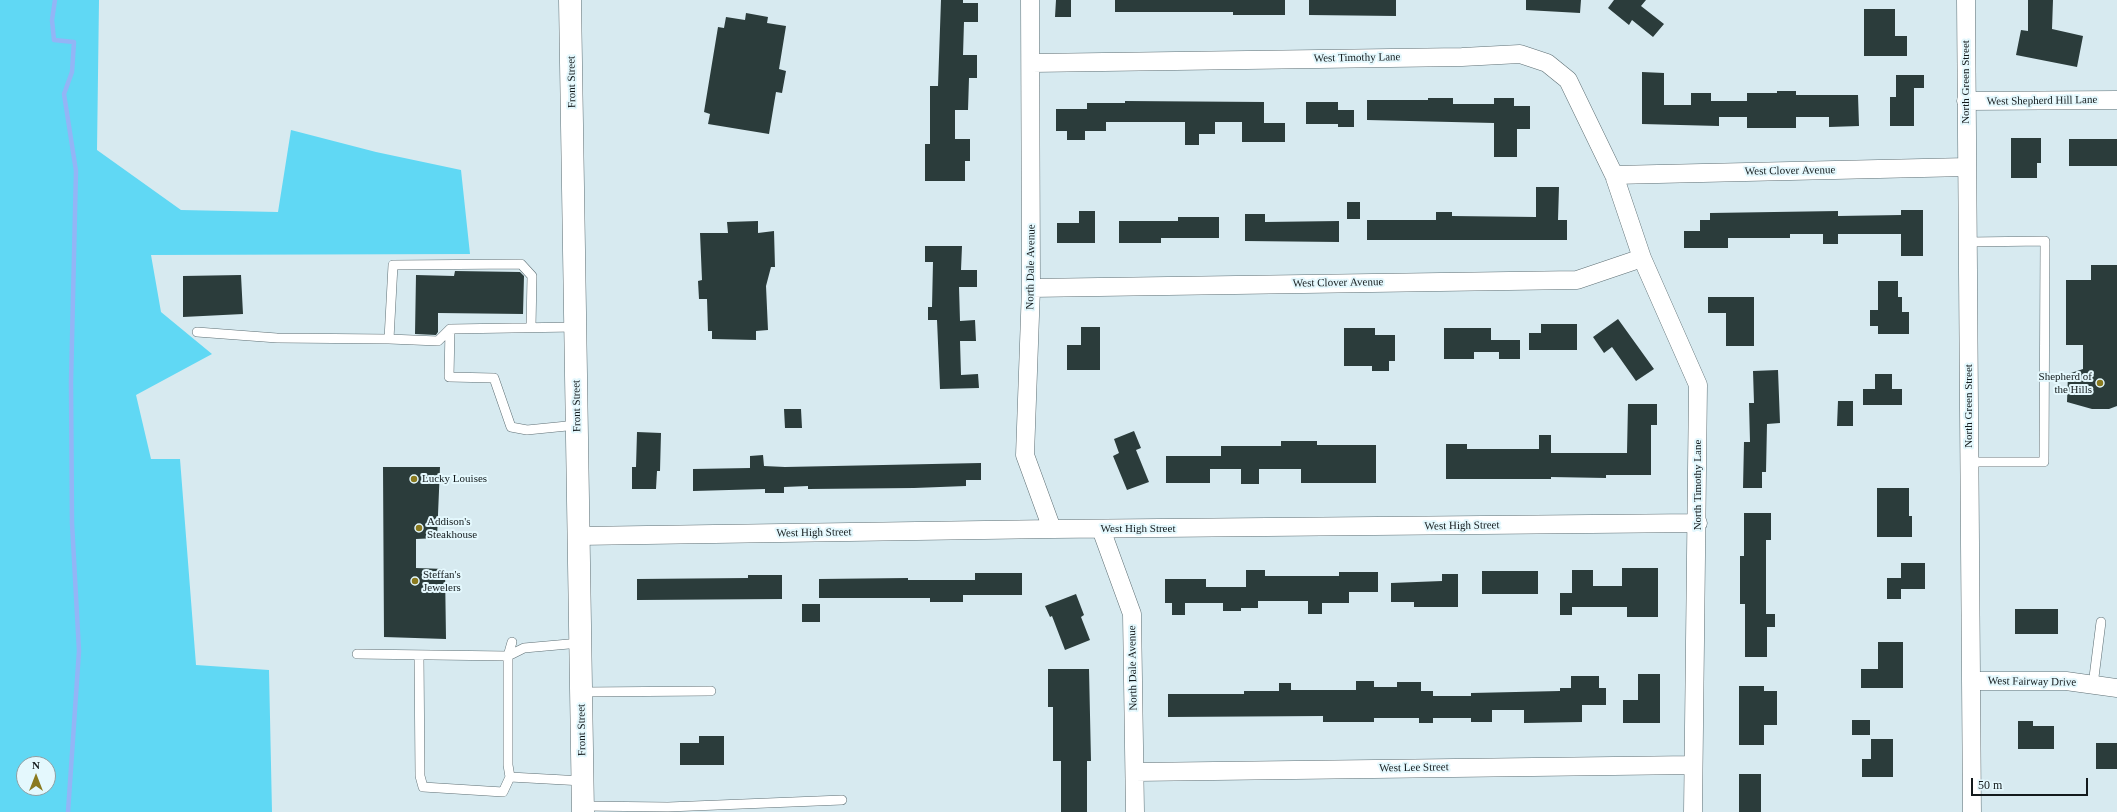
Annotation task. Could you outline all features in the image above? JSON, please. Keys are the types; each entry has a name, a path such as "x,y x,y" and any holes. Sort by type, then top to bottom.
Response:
{"main road":[{"name":"Front Street","path":"570,0 583,809"}],"street":[{"name":"North Dale Avenue","path":"1030,0 1032,63 1031,288 1025,455 1052,529"},
{"name":"North Green Street","path":"1966,0 1972,812"},
{"name":"West Timothy Lane","path":"1032,63 1454,57 1520,54 1547,63 1568,80 1614,176"},
{"name":"West Shepherd Hill Lane","path":"1966,102 2117,100"},
{"name":"West Clover Avenue","path":"1614,176 1967,167"},
{"name":"North Timothy Lane","path":"1614,176 1642,258 1698,385 1698,523 1692,812"},
{"name":"West Clover Avenue","path":"1031,288 1578,280 1642,258"},
{"name":"West High Street","path":"579,536 1052,529 1698,523"},
{"name":"North Dale Avenue","path":"1101,529 1132,614 1135,812"},
{"name":"West Fairway Drive","path":"1971,681 2066,681 2117,688"},
{"name":"West Lee Street","path":"1135,772 1693,765"}],"lane":[{"path":"1968,242 2045,241 2044,462 1969,462"},
{"path":"389,339 393,265 521,264 532,276 531,327"},
{"path":"196,332 277,338 438,341 450,329 576,327"},
{"path":"450,329 449,377 494,378 511,427 527,430 577,425"},
{"path":"2093,685 2101,622"},
{"path":"419,655 420,776 423,787 503,792 510,777 508,765 508,656 512,642"},
{"path":"357,654 508,656 524,648 580,643"},
{"path":"581,692 711,691"},
{"path":"510,777 583,781"},
{"path":"583,809 842,800"}],"shaded area":[{"path":"0,0 99,0 97,150 181,210 278,212 291,130 376,152 461,170 470,254 151,255 161,312 212,354 136,395 151,459 180,459 196,665 269,670 272,812 0,812"}],"building":[{"path":"941,0 963,0 963,3 978,3 978,22 964,22 963,55 977,55 977,78 969,78 968,110 955,110 955,139 970,139 970,161 965,161 965,181 925,181 925,144 930,144 930,86 938,86"},
{"path":"1056,0 1071,0 1071,17 1055,17"},
{"path":"1115,0 1285,0 1285,15 1233,15 1233,12 1115,12"},
{"path":"1309,0 1396,0 1396,16 1309,15"},
{"path":"1526,0 1581,0 1580,13 1526,10"},
{"path":"1614,0 1646,0 1641,6 1664,24 1653,37 1632,20 1629,25 1608,8"},
{"path":"2028,0 2053,0 2052,29 2083,36 2077,67 2016,55 2021,30 2028,31"},
{"path":"1864,9 1895,9 1895,36 1907,36 1907,56 1864,56"},
{"path":"746,13 768,17 767,23 786,26 779,69 786,71 782,93 776,92 769,134 708,124 710,114 704,112 718,27 724,28 726,17 745,20"},
{"path":"1642,72 1664,73 1664,105 1691,105 1691,93 1711,93 1711,101 1747,101 1747,93 1777,93 1777,91 1796,91 1796,95 1858,95 1859,126 1829,127 1829,117 1796,117 1796,128 1747,128 1747,117 1719,117 1719,126 1642,124"},
{"path":"1896,75 1924,75 1924,88 1914,88 1914,126 1890,126 1890,97 1896,97"},
{"path":"1428,98 1453,98 1453,104 1494,104 1494,98 1514,98 1514,106 1530,106 1530,129 1517,129 1517,157 1494,157 1494,123 1367,120 1367,100 1428,100"},
{"path":"1125,101 1264,102 1264,123 1285,123 1285,142 1242,142 1242,122 1215,122 1215,134 1199,134 1199,145 1185,145 1185,122 1106,122 1106,131 1085,131 1085,140 1067,140 1067,131 1056,131 1056,109 1087,109 1087,103 1125,103"},
{"path":"1306,102 1338,102 1338,110 1354,110 1354,127 1338,127 1338,124 1306,124"},
{"path":"2011,138 2041,138 2041,163 2037,163 2037,178 2011,178"},
{"path":"2069,139 2117,139 2117,166 2069,166"},
{"path":"1536,187 1559,187 1558,220 1567,220 1567,240 1367,240 1367,220 1436,220 1436,212 1452,212 1452,216 1536,217"},
{"path":"1347,202 1360,202 1360,219 1347,219"},
{"path":"1901,210 1923,210 1923,256 1901,256 1901,234 1838,234 1838,244 1823,244 1823,234 1790,234 1790,238 1728,238 1728,248 1684,248 1684,231 1700,231 1700,220 1710,220 1710,213 1838,211 1838,216 1901,215"},
{"path":"1079,211 1095,211 1095,243 1057,243 1057,223 1079,223"},
{"path":"1245,214 1265,214 1265,222 1339,221 1339,242 1245,241"},
{"path":"1178,217 1219,217 1219,238 1161,238 1161,243 1119,243 1119,221 1178,221"},
{"path":"758,221 758,233 774,231 775,267 771,267 766,286 768,330 756,331 756,340 712,339 712,331 708,331 707,299 699,299 698,281 702,280 700,233 728,233 727,222"},
{"path":"925,246 962,246 961,270 977,270 977,287 959,287 960,321 975,320 976,341 960,341 961,375 978,374 979,388 940,389 937,320 928,320 928,307 932,307 933,262 925,262"},
{"path":"2091,265 2117,265 2117,406 2109,409 2092,409 2067,402 2068,374 2083,369 2083,345 2066,345 2066,280 2091,280"},
{"path":"455,271 520,272 524,276 523,314 438,313 438,332 436,335 415,334 416,275 454,276"},
{"path":"241,275 243,314 183,317 183,276"},
{"path":"1878,281 1898,281 1898,297 1902,297 1902,312 1909,312 1909,334 1878,334 1878,326 1870,326 1870,310 1878,310"},
{"path":"1708,297 1754,297 1754,346 1726,346 1726,313 1708,313"},
{"path":"1618,319 1654,369 1636,381 1612,347 1604,353 1593,337"},
{"path":"1541,324 1577,324 1577,350 1529,350 1529,333 1541,333"},
{"path":"1081,327 1100,327 1100,370 1067,370 1067,345 1081,345"},
{"path":"1344,328 1375,328 1375,335 1395,335 1395,361 1389,361 1389,371 1372,371 1372,366 1344,366"},
{"path":"1444,328 1491,328 1491,340 1520,340 1520,359 1499,359 1499,352 1474,352 1474,359 1444,359"},
{"path":"1778,370 1780,423 1767,424 1766,472 1762,472 1762,488 1743,488 1744,442 1750,442 1749,403 1754,403 1753,371"},
{"path":"1875,374 1892,374 1892,389 1902,389 1902,405 1863,405 1863,389 1875,389"},
{"path":"1838,401 1853,401 1853,426 1837,426"},
{"path":"1628,404 1657,404 1657,425 1651,425 1651,475 1606,475 1606,478 1551,477 1551,479 1446,479 1446,444 1467,444 1467,449 1539,449 1539,435 1551,435 1551,453 1627,453"},
{"path":"784,409 801,409 802,428 785,428"},
{"path":"1134,431 1141,448 1136,450 1149,482 1127,490 1113,456 1119,453 1114,439"},
{"path":"637,432 661,433 660,471 657,471 656,489 632,489 632,467 636,467"},
{"path":"1281,441 1317,441 1317,445 1376,445 1376,483 1301,483 1301,469 1259,469 1259,484 1241,484 1241,469 1210,469 1210,483 1166,483 1166,456 1221,456 1221,446 1281,446"},
{"path":"763,455 764,466 785,467 981,463 981,480 966,480 966,486 914,488 808,489 808,486 784,487 784,493 765,493 765,489 693,491 693,469 750,468 750,456"},
{"path":"383,467 440,467 437,538 416,539 416,568 445,569 446,639 384,637"},
{"path":"1877,488 1909,488 1909,516 1912,516 1912,537 1877,537"},
{"path":"1744,513 1771,513 1771,540 1766,540 1766,614 1775,614 1775,627 1767,627 1767,657 1745,657 1745,604 1740,604 1740,556 1744,556"},
{"path":"1901,563 1925,563 1925,589 1901,589 1901,599 1887,599 1887,578 1901,578"},
{"path":"1622,568 1658,568 1658,617 1627,617 1627,607 1572,607 1572,615 1560,615 1560,593 1572,593 1572,570 1593,570 1593,586 1622,586"},
{"path":"1246,570 1265,570 1265,576 1339,576 1339,572 1378,572 1378,592 1349,592 1349,603 1322,603 1322,614 1308,614 1308,601 1258,601 1258,608 1241,608 1241,611 1223,611 1223,603 1185,603 1185,615 1172,615 1172,603 1165,603 1165,579 1206,579 1206,587 1246,587"},
{"path":"1482,571 1538,571 1538,594 1482,594"},
{"path":"975,573 1022,573 1022,595 963,595 963,602 930,602 930,598 819,598 819,579 908,578 908,580 975,580"},
{"path":"1442,574 1458,574 1458,607 1414,607 1414,602 1391,602 1391,583 1442,581"},
{"path":"748,575 782,575 782,599 637,600 637,579 748,578"},
{"path":"1076,594 1084,615 1081,617 1090,640 1065,650 1052,616 1050,617 1045,606"},
{"path":"802,604 820,604 820,622 802,622"},
{"path":"2015,609 2058,609 2058,634 2015,634"},
{"path":"1878,642 1903,642 1903,688 1861,688 1861,669 1878,669"},
{"path":"1048,669 1089,669 1091,761 1087,761 1087,812 1061,812 1061,761 1053,761 1053,707 1048,707"},
{"path":"1638,674 1660,674 1660,723 1623,723 1623,700 1638,700"},
{"path":"1571,676 1599,676 1599,688 1606,688 1606,705 1582,705 1582,722 1524,723 1524,710 1492,710 1492,722 1471,722 1471,718 1433,718 1433,723 1419,723 1419,718 1374,718 1374,722 1323,722 1323,716 1168,717 1168,694 1244,694 1244,691 1279,691 1279,683 1291,683 1291,690 1356,690 1356,681 1374,681 1374,687 1397,687 1397,682 1421,682 1421,691 1433,691 1433,696 1471,696 1471,693 1560,691 1560,688 1571,688"},
{"path":"1739,686 1764,686 1764,691 1777,691 1777,725 1764,725 1764,745 1739,745"},
{"path":"1852,720 1870,720 1870,735 1852,735"},
{"path":"2018,721 2033,721 2033,726 2054,726 2054,749 2018,749"},
{"path":"699,736 724,736 724,765 680,765 680,743 699,743"},
{"path":"1871,739 1893,739 1893,777 1862,777 1862,759 1871,759"},
{"path":"2096,743 2117,743 2117,769 2096,769"},
{"path":"1739,774 1761,774 1761,812 1739,812"}],"waterway":[{"path":"55,0 52,20 54,40 74,42 72,72 64,94 76,171 71,382 72,523 79,651 68,812"}],"place":[{"name":"Shepherd of the Hills","path":"2100,383"},
{"name":"Lucky Louises","path":"414,479"},
{"name":"Addison's Steakhouse","path":"419,528"},
{"name":"Steffan's Jewelers","path":"415,581"}]}
